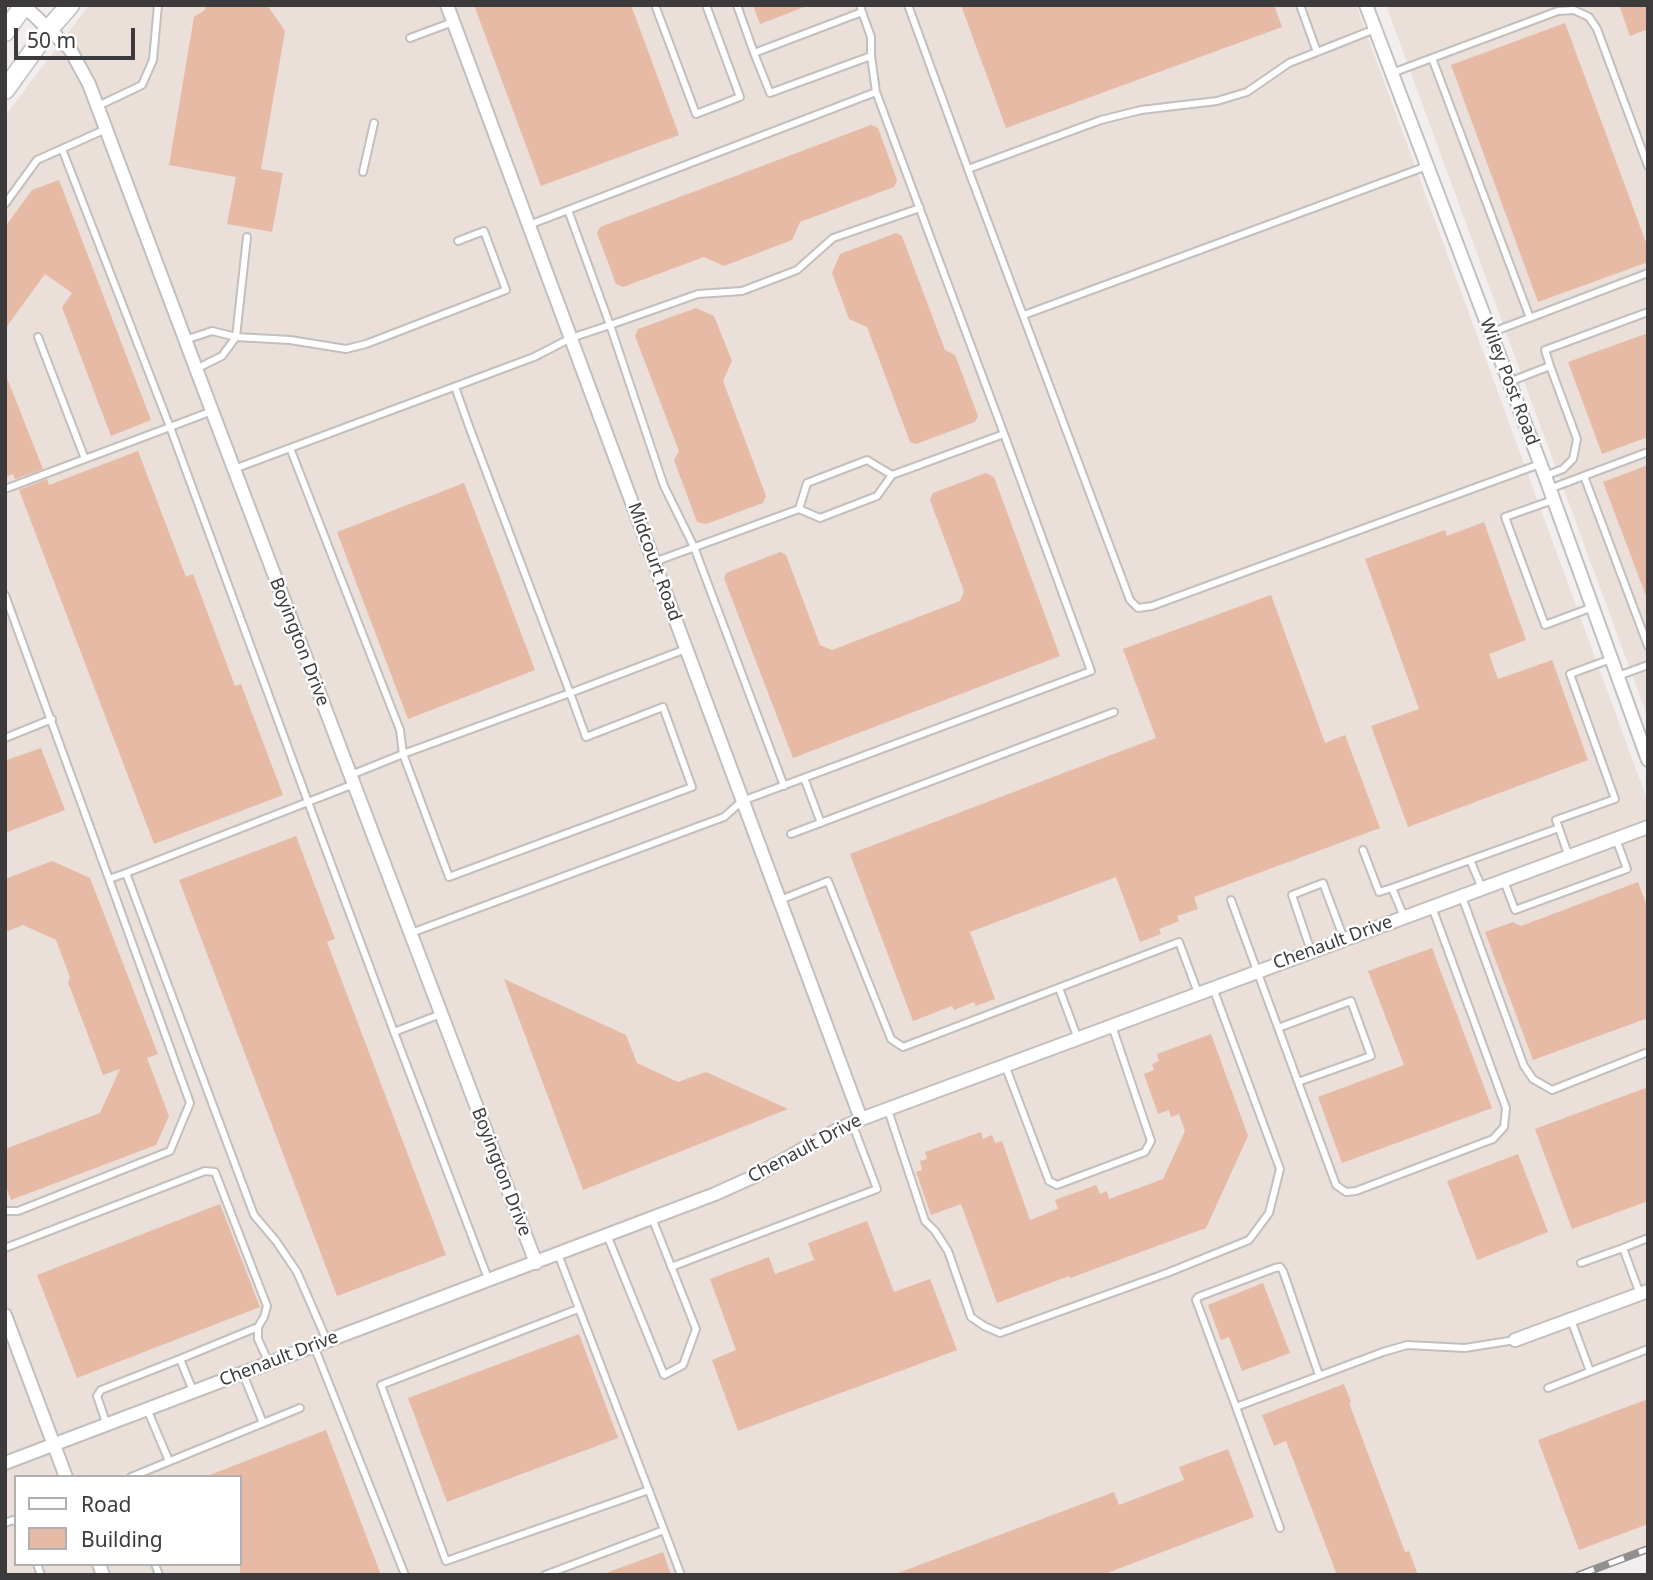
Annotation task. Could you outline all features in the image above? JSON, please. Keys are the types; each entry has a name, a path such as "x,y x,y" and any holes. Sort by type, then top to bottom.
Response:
{"main road":[{"path":"5,90 49,29 70,5"},
{"path":"5,32 24,6"}],"street":[{"name":"Midcourt Road","path":"447,5 780,900 857,1121"},
{"name":"Wiley Post Road","path":"1366,5 1545,476 1648,760"},
{"name":"Boyington Drive","path":"24,6 71,49 85,75 536,1263"},
{"name":"Chenault Drive","path":"5,1463 715,1194 755,1176 857,1121 887,1109 1648,827"},
{"path":"1515,1340 1644,1292"},
{"path":"5,1315 65,1475"}],"lane":[{"path":"97,106 142,85 153,60 158,5"},
{"path":"655,5 696,114 740,97 706,5"},
{"path":"737,5 770,93 870,56"},
{"path":"908,5 1130,600 1138,608 1152,607 1540,464"},
{"path":"1300,5 1317,52"},
{"path":"411,933 724,817 742,801 1091,671 876,92 870,56 871,37 861,9 754,53"},
{"path":"1392,73 1558,11 1574,10 1589,17 1597,29 1648,166"},
{"path":"410,38 453,22"},
{"path":"968,169 1101,120 1141,110 1217,101 1247,92 1289,64 1375,29"},
{"path":"1432,58 1530,318"},
{"path":"528,225 876,92"},
{"path":"363,172 374,122"},
{"path":"5,204 37,160 106,129"},
{"path":"62,149 170,428 489,1281"},
{"path":"1024,315 1427,166"},
{"path":"234,470 534,357 571,338 698,294 742,291 797,270 833,238 920,208"},
{"path":"568,210 664,486 694,547 784,786"},
{"path":"186,340 212,331 236,337 289,340 346,349 366,344 506,290 484,231 458,241"},
{"path":"196,369 222,356 236,337 247,237"},
{"path":"1490,332 1648,273"},
{"path":"1545,476 1563,469 1573,459 1577,439 1545,350 1648,312"},
{"path":"38,337 86,459"},
{"path":"1509,382 1550,366"},
{"path":"290,449 400,730 403,754 449,877 692,787 663,708 586,737 455,387"},
{"path":"5,489 212,411"},
{"path":"654,562 799,509 820,518 877,496 892,475 1004,433"},
{"path":"1592,607 1545,625 1505,517 1584,476 1648,452"},
{"path":"799,509 807,483 867,460 892,475"},
{"path":"1584,476 1648,646"},
{"path":"5,595 190,1103 170,1151 18,1211 5,1211"},
{"path":"108,879 308,802 403,754 686,649"},
{"path":"1569,857 1556,820 1615,799 1570,674 1612,659"},
{"path":"1618,676 1648,664"},
{"path":"791,834 1114,712"},
{"path":"5,738 52,719"},
{"path":"804,778 821,823"},
{"path":"1363,850 1379,892 1559,828"},
{"path":"1504,881 1515,910 1627,869 1616,839"},
{"path":"1470,860 1482,889"},
{"path":"126,873 254,1215 297,1272 405,1575"},
{"path":"780,900 828,881 891,1040 903,1047 1179,942 1199,993"},
{"path":"1311,951 1292,895 1323,883 1344,940"},
{"path":"1392,888 1404,917"},
{"path":"1462,897 1524,1066 1533,1079 1552,1090 1648,1052"},
{"path":"1231,900 1336,1185 1346,1192 1356,1191 1493,1139 1504,1127 1506,1108 1432,908"},
{"path":"1059,988 1078,1039"},
{"path":"887,1109 925,1221 948,1251 971,1317 984,1326 1000,1333 1167,1273 1249,1240 1269,1213 1280,1169 1213,988"},
{"path":"1278,1028 1351,1001 1371,1056 1298,1082"},
{"path":"394,1032 441,1014"},
{"path":"1005,1065 1049,1181 1057,1185 1145,1152 1151,1141 1112,1026"},
{"path":"671,1267 877,1189 857,1121"},
{"path":"5,1248 205,1171 215,1172 267,1306 258,1327 258,1339 269,1363"},
{"path":"607,1235 664,1375 683,1365 696,1329 652,1218"},
{"path":"1581,1263 1648,1238"},
{"path":"1623,1248 1644,1292"},
{"path":"558,1254 681,1575"},
{"path":"1280,1528 1196,1300 1280,1268 1319,1375"},
{"path":"578,1309 381,1385 446,1561 649,1490"},
{"path":"1571,1320 1590,1371"},
{"path":"107,1425 97,1396 102,1390 258,1327"},
{"path":"1236,1407 1407,1345 1465,1348 1515,1340"},
{"path":"1548,1388 1648,1349"},
{"path":"180,1359 193,1391"},
{"path":"243,1374 263,1423"},
{"path":"136,1475 300,1408"},
{"path":"147,1409 169,1461"},
{"path":"545,1575 664,1530"},
{"path":"566,1567 569,1575"}],"shaded area":[{"path":"89,5 1356,5 1648,802 1648,1548 1580,1575 5,1575 5,116"},
{"path":"1386,5 1648,5 1648,718 1508,338"}],"building":[{"path":"205,5 267,5 285,31 261,169 283,173 272,232 227,224 236,177 169,165 194,17 205,10"},
{"path":"474,5 631,5 679,135 541,186"},
{"path":"753,5 806,5 807,6 760,24"},
{"path":"961,5 1274,5 1282,27 1006,128"},
{"path":"1619,5 1648,5 1648,29 1630,36"},
{"path":"1565,23 1648,248 1648,262 1538,302 1451,65"},
{"path":"871,125 878,128 897,180 894,187 800,222 792,240 724,266 704,257 623,287 616,284 597,233 600,227"},
{"path":"59,180 151,420 111,436 62,307 72,293 45,274 5,329 5,227 32,190"},
{"path":"896,233 902,236 945,350 955,355 978,416 975,422 916,444 910,442 867,327 849,319 832,273 840,254"},
{"path":"696,308 714,316 732,361 723,381 766,496 763,503 706,524 697,522 674,460 679,451 635,336 638,329"},
{"path":"1648,333 1648,437 1602,454 1568,362"},
{"path":"5,373 43,469 15,479 13,474 5,477"},
{"path":"138,451 186,577 193,574 235,686 241,684 283,795 154,844 19,490 47,479 49,485"},
{"path":"1648,465 1648,596 1646,596 1603,482"},
{"path":"986,473 994,477 1060,656 793,758 724,578 726,573 780,552 786,555 820,645 832,650 960,601 964,591 930,500 933,493"},
{"path":"464,483 535,670 408,719 337,532"},
{"path":"1484,522 1526,640 1489,654 1498,679 1552,660 1588,760 1408,827 1371,726 1419,709 1365,559 1445,530 1447,536"},
{"path":"1271,595 1325,743 1345,735 1380,828 1194,897 1198,909 1177,916 1179,921 1159,929 1161,934 1140,942 1116,877 970,932 995,999 976,1006 974,1002 954,1010 952,1006 913,1021 850,854 1156,738 1123,649"},
{"path":"41,748 65,810 5,833 5,764 7,760"},
{"path":"296,836 335,939 327,942 446,1255 337,1296 179,880"},
{"path":"52,861 90,878 158,1054 147,1058 169,1116 156,1145 11,1200 5,1184 5,1149 100,1113 120,1069 103,1075 68,982 70,977 56,940 23,925 5,932 5,879"},
{"path":"1638,882 1648,909 1648,1018 1533,1060 1485,932 1513,922 1521,926"},
{"path":"1432,948 1492,1108 1342,1163 1318,1097 1404,1065 1368,971"},
{"path":"504,979 626,1035 637,1063 678,1082 706,1072 788,1109 583,1190"},
{"path":"1211,1034 1248,1136 1206,1228 997,1303 961,1204 931,1215 916,1172 922,1170 920,1161 927,1159 925,1152 981,1132 983,1139 992,1135 995,1143 1002,1141 1030,1220 1058,1209 1055,1200 1096,1185 1100,1194 1107,1191 1109,1199 1163,1179 1185,1131 1179,1114 1171,1117 1169,1110 1158,1114 1144,1074 1154,1070 1152,1064 1159,1061 1157,1054"},
{"path":"1648,1087 1648,1201 1572,1229 1535,1129"},
{"path":"1518,1154 1548,1232 1477,1260 1447,1181"},
{"path":"220,1204 260,1307 77,1378 37,1275"},
{"path":"867,1221 894,1292 930,1279 957,1350 738,1431 712,1360 736,1350 710,1279 769,1257 775,1274 814,1260 808,1243"},
{"path":"1263,1283 1290,1353 1242,1371 1229,1337 1221,1340 1208,1305"},
{"path":"579,1334 618,1438 447,1502 408,1398"},
{"path":"1344,1384 1405,1552 1409,1551 1418,1575 1337,1575 1286,1441 1274,1446 1262,1415"},
{"path":"1648,1399 1648,1524 1579,1550 1538,1440"},
{"path":"326,1430 381,1575 240,1575 242,1475 210,1475"},
{"path":"1228,1449 1254,1517 1102,1575 898,1575 1114,1492 1119,1505 1184,1480 1179,1467"},
{"path":"663,1552 671,1575 606,1575 606,1573"}],"railway":[{"path":"1579,1575 1648,1549"}]}
